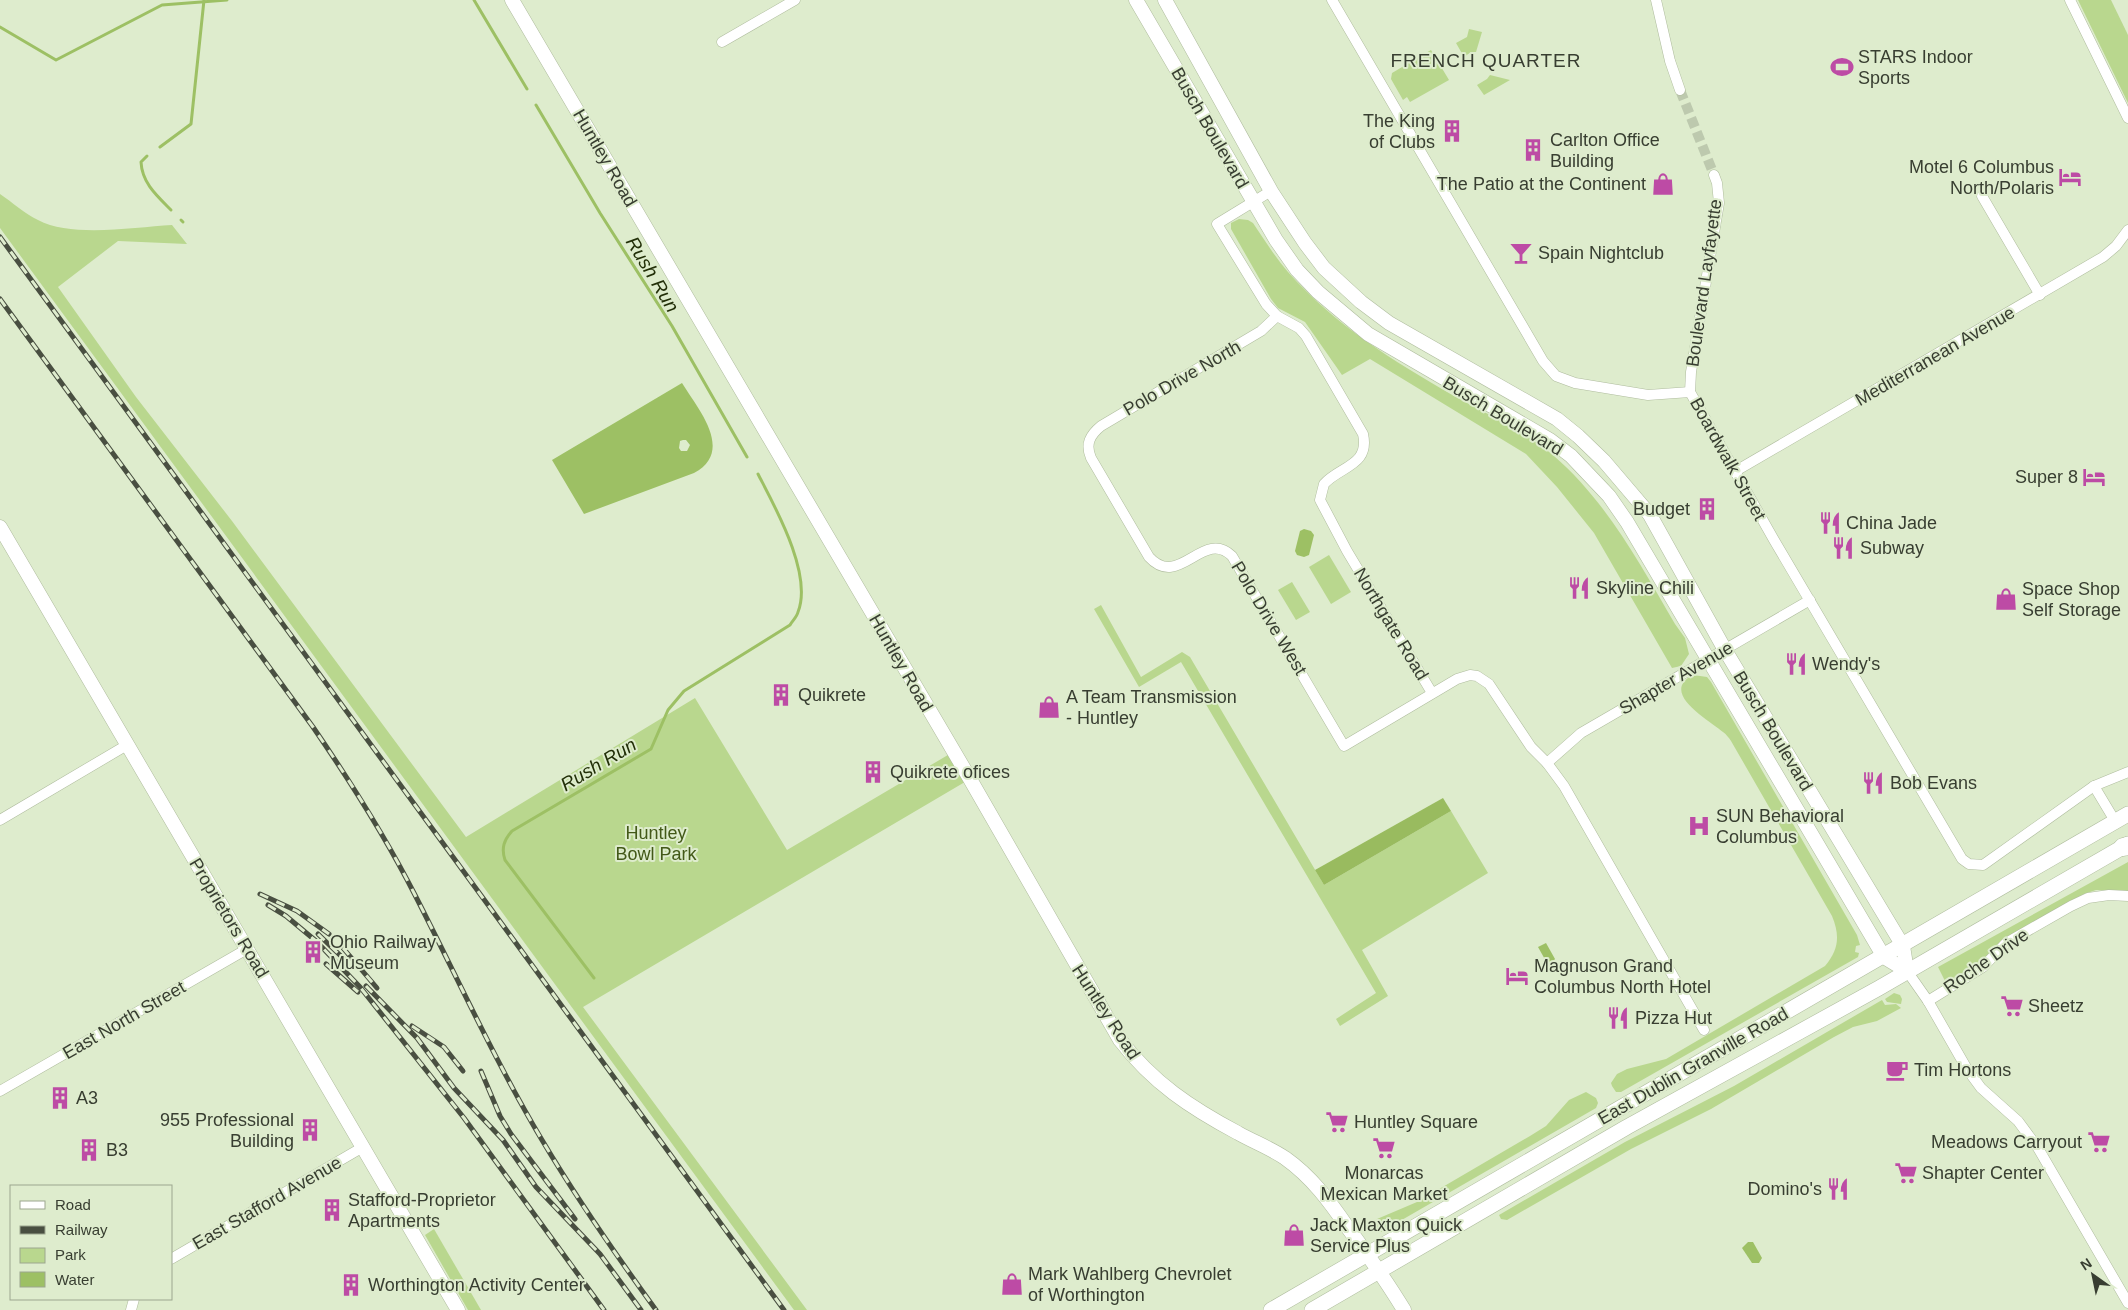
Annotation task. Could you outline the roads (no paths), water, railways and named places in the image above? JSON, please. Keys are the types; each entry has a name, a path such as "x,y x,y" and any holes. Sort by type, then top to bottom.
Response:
{"main road":[{"name":"Huntley Road","path":"512,0 975,788 1120,1040 1144,1070 1174,1095 1214,1120 1268,1148 1303,1172 1327,1197 1380,1272 1404,1310"},
{"name":"Busch Boulevard","path":"1136,0 1276,240 1297,270 1345,317 1393,350 1550,440 1571,456 1609,496 1627,522 1709,659 1884,957 1907,971"},
{"name":"Busch Boulevard","path":"1165,0 1270,190 1324,268 1361,302 1389,323 1556,419 1578,436 1604,461 1650,515 1725,650 1903,946 1907,971"},
{"name":"Proprietors Road","path":"0,527 458,1310"},
{"name":"East Dublin Granville Road","path":"1272,1310 2128,814"},
{"name":"East Dublin Granville Road","path":"1312,1310 1627,1127 1907,971 2126,845"}],"street":[{"path":"722,42 795,0"},
{"path":"1656,0 1670,61 1680,90"},
{"path":"2070,0 2128,118"},
{"name":"Boardwalk Street","path":"1335,1 1543,361 1556,376 1575,383 1648,395 1690,392 1734,472 1962,859 1969,864 1983,864 2094,786"},
{"name":"Boulevard Layfayette","path":"1690,392 1691,372 1719,203 1717,183 1714,175"},
{"name":"Northgate Road","path":"1270,190 1217,224 1266,304 1277,316 1299,328 1306,336 1363,434 1365,445 1361,455 1357,461 1324,484 1320,500 1347,551 1432,692 1462,677 1470,676 1484,679 1493,689 1531,748 1547,763 1564,786 1704,1030"},
{"path":"1982,196 2040,295"},
{"name":"Mediterranean Avenue","path":"1734,472 2104,257 2116,246 2128,230"},
{"name":"Polo Drive North","path":"1089,440 1101,426 1261,332 1277,316"},
{"name":"Polo Drive West","path":"1089,440 1088,449 1091,458 1153,561 1163,566 1172,567 1214,548 1224,550 1232,556 1344,746 1432,692"},
{"name":"Shapter Avenue","path":"1547,763 1581,733 1810,600"},
{"path":"0,820 128,745"},
{"path":"2115,821 2094,786 2128,772"},
{"name":"Roche Drive","path":"1928,1001 1983,967 2006,943 2071,906 2088,898 2109,895 2128,896"},
{"name":"East North Street","path":"0,1091 247,949"},
{"path":"1907,971 1928,1001 1967,1068 1981,1088 2018,1121 2038,1148 2128,1303"},
{"name":"East Stafford Avenue","path":"172,1258 363,1148"}],"water":[{"path":"682,383 704,417 712,442 712,453 706,464 694,473 584,514 552,460","holes":["686,440 690,445 687,451 681,451 679,448 680,441"]},
{"path":"1304,529 1311,531 1314,535 1309,555 1304,557 1297,555 1295,551 1300,531"},
{"path":"1546,943 1555,959 1551,964 1547,963 1538,947"},
{"path":"1748,1242 1753,1242 1762,1258 1759,1263 1752,1263 1742,1248"}],"waterway":[{"path":"160,147 191,124 204,0"},
{"name":"Rush Run","path":"0,27 56,60 162,5 227,0"},
{"name":"Rush Run","path":"474,0 527,89"},
{"name":"Rush Run","path":"536,105 600,213 672,326 747,457"},
{"path":"147,156 141,162 147,183 171,210"},
{"name":"Rush Run","path":"594,978 505,860 504,844 512,831 651,749 668,710 684,691 790,625 796,617 801,597 796,560 782,522 758,474"}],"tunnel":[{"path":"1680,90 1714,175"}],"railway":[{"path":"0,237 784,1310"},
{"path":"0,299 313,727 367,809 404,873 492,1049 542,1140 597,1226 656,1310"},
{"path":"260,894 297,911 329,934"},
{"path":"268,905 286,916 316,941 360,987 464,1118 604,1310"},
{"path":"318,934 345,960"},
{"path":"343,948 377,988"},
{"path":"326,964 358,992"},
{"path":"366,986 417,1038 454,1088 503,1140 536,1187 600,1254 641,1310"},
{"path":"412,1026 444,1047 463,1071"},
{"path":"481,1071 500,1116 511,1134 575,1219"}],"place":[{"name":"STARS Indoor Sports","path":"1842,67"},
{"name":"The King of Clubs","path":"1452,131"},
{"name":"Carlton Office Building","path":"1533,150"},
{"name":"Motel 6 Columbus North/Polaris","path":"2070,177"},
{"name":"The Patio at the Continent","path":"1663,184"},
{"name":"Spain Nightclub","path":"1521,253"},
{"name":"Super 8","path":"2094,477"},
{"name":"Budget","path":"1707,509"},
{"name":"China Jade","path":"1830,523"},
{"name":"Subway","path":"1843,548"},
{"name":"Skyline Chili","path":"1579,588"},
{"name":"Space Shop Self Storage","path":"2006,599"},
{"name":"Wendy's","path":"1796,664"},
{"name":"Quikrete","path":"781,695"},
{"name":"A Team Transmission - Huntley","path":"1049,707"},
{"name":"Quikrete ofices","path":"873,772"},
{"name":"Bob Evans","path":"1873,783"},
{"name":"SUN Behavioral Columbus","path":"1699,826"},
{"name":"Ohio Railway Museum","path":"313,952"},
{"name":"Magnuson Grand Columbus North Hotel","path":"1517,976"},
{"name":"Sheetz","path":"2012,1006"},
{"name":"Pizza Hut","path":"1618,1018"},
{"name":"Tim Hortons","path":"1897,1070"},
{"name":"A3","path":"60,1098"},
{"name":"Huntley Square","path":"1337,1122"},
{"name":"955 Professional Building","path":"310,1130"},
{"name":"Meadows Carryout","path":"2099,1142"},
{"name":"Monarcas Mexican Market","path":"1384,1148"},
{"name":"B3","path":"89,1150"},
{"name":"Shapter Center","path":"1906,1173"},
{"name":"Domino's","path":"1838,1189"},
{"name":"Stafford-Proprietor Apartments","path":"332,1210"},
{"name":"Jack Maxton Quick Service Plus","path":"1294,1235"},
{"name":"Mark Wahlberg Chevrolet of Worthington","path":"1012,1284"},
{"name":"Worthington Activity Center","path":"351,1285"}],"district":[{"name":"FRENCH QUARTER","path":"1486,60"}],"park label":[{"name":"Huntley Bowl Park","path":"656,843"}]}
